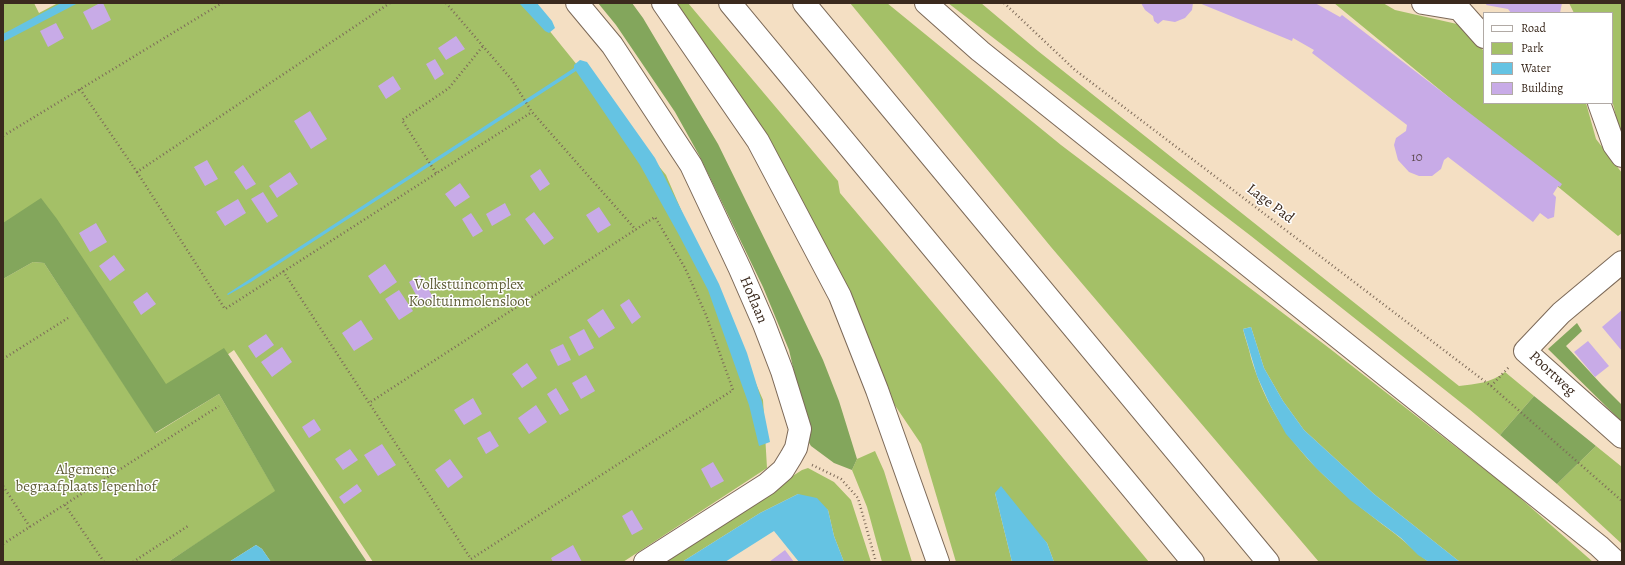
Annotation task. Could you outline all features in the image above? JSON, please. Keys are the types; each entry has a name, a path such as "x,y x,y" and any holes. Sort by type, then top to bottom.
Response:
{"main road":[{"name":"Hoflaan","path":"577,3 612,45 691,165 764,324 800,429 796,448 791,457 782,470 767,484 645,562"},
{"path":"663,3 758,141 840,296 877,390 938,562"},
{"path":"730,3 1193,562"},
{"path":"804,3 1268,562"},
{"path":"926,3 980,51 1460,433 1599,546 1616,562"},
{"path":"1423,3 1460,9 1483,36"},
{"path":"1599,104 1614,145 1622,156"},
{"name":"Poortweg","path":"1622,262 1561,313 1525,351 1622,437"}],"path":[{"path":"3,136 222,3"},
{"path":"137,172 390,3"},
{"path":"446,3 512,80 532,112 636,230"},
{"name":"Lage Pad","path":"1004,3 1075,70 1491,386 1622,501"},
{"path":"436,173 402,120 450,88 483,46"},
{"path":"80,89 137,172 225,309 532,112"},
{"path":"283,271 369,403 471,559 733,390 706,315 685,268 655,217 369,403"},
{"path":"3,360 68,318"},
{"path":"1491,386 1525,351"},
{"path":"3,544 219,406"},
{"path":"791,457 822,468 841,479 858,498 876,562"},
{"path":"3,486 30,527"},
{"path":"65,505 104,562"},
{"path":"133,562 188,526"}],"green space":[{"name":"Volkstuincomplex Kooltuinmolensloot","path":"3,3 34,3 39,13 58,3 527,3 666,175 763,400 767,468 623,562 373,562 234,350 158,404 34,224 3,244"},
{"path":"598,3 632,3 643,18 718,144 823,360 839,401 857,459 852,470 834,463 811,446 808,441 803,410 789,350 763,287 699,155 675,112 616,25"},
{"path":"672,3 688,3 838,181 840,193 1010,394 1149,562 1054,562 1047,543 995,493 1012,562 956,562 921,444 890,398"},
{"path":"850,3 887,3 1061,145 1329,348 1511,490 1593,562 1460,562 1374,494 1304,430 1283,401 1264,368 1251,327 1243,329 1251,358 1262,387 1275,413 1290,437 1326,478 1429,562 1319,562 1051,247"},
{"path":"948,3 981,3 1038,51 1459,386 1489,381 1505,372 1534,396 1500,435 1251,236"},
{"path":"1334,3 1383,3 1395,10 1457,24 1483,50 1483,104 1586,104 1596,139 1622,173 1622,233 1618,236"},
{"path":"1569,3 1622,3 1622,134 1618,126 1613,104 1613,12 1574,12"},
{"path":"41,198 57,219 166,384 224,348 367,562 271,562 262,549 256,545 229,562 168,562 275,491 219,394 155,433 44,263 33,262 3,279 3,223"},
{"name":"Algemene begraafplaats Iepenhof","path":"33,262 44,263 156,433 219,394 276,492 168,562 3,562 3,279"},
{"path":"1577,323 1582,331 1566,346 1622,405 1622,422 1548,349"},
{"path":"1534,396 1596,446 1557,484 1500,435"},
{"path":"1596,446 1622,467 1622,544 1557,484"},
{"path":"875,451 884,471 912,562 882,562 867,507 852,470 857,459"},
{"path":"808,468 834,482 851,500 871,562 844,562 834,536 828,510 798,494 760,513 682,562 658,562 802,470"}],"water":[{"path":"61,3 78,3 3,42 3,34"},
{"path":"519,3 537,3 552,21 555,28 549,33 545,31"},
{"path":"580,60 587,62 655,158 719,284 747,353 762,402 770,442 759,446 749,405 708,290 640,165 576,71 251,282 228,295 227,294 574,68 574,65"},
{"path":"1251,327 1264,368 1283,401 1304,430 1374,494 1460,562 1429,562 1418,555 1401,538 1350,500 1316,468 1286,434 1270,405 1257,376 1243,329"},
{"path":"1001,486 1047,543 1054,562 1012,562 995,493"},
{"path":"798,494 817,498 828,510 834,536 844,562 799,562 774,531 725,562 682,562 760,513"},
{"path":"256,545 262,549 271,562 229,562"}],"building":[{"path":"100,3 103,3 111,20 92,30 83,12"},
{"path":"1141,3 1193,3 1192,10 1185,18 1175,22 1163,20 1158,24 1154,21 1153,16 1145,10"},
{"path":"1199,3 1315,3 1340,17 1342,15 1562,184 1560,187 1558,186 1553,194 1556,197 1554,217 1548,219 1540,213 1533,222 1448,157 1444,160 1441,169 1432,176 1419,176 1409,172 1398,160 1394,145 1396,138 1406,131 1407,125 1312,53 1314,50 1293,38 1292,41"},
{"path":"1487,3 1562,3 1560,12 1510,12 1508,9 1486,5"},
{"path":"56,23 64,38 48,47 40,31"},
{"path":"456,36 465,49 446,60 438,48"},
{"path":"435,59 444,74 435,80 426,64"},
{"path":"393,76 401,89 386,99 378,86"},
{"path":"310,111 327,139 311,149 294,121"},
{"path":"207,160 218,179 205,186 194,167"},
{"path":"243,165 256,184 246,190 234,172"},
{"path":"540,169 550,184 540,191 530,176"},
{"path":"290,172 298,184 277,198 269,186"},
{"path":"460,183 470,197 455,207 445,194"},
{"path":"263,192 278,216 267,223 251,199"},
{"path":"238,199 246,213 225,226 216,212"},
{"path":"505,203 511,215 492,226 486,214"},
{"path":"599,207 611,225 598,233 586,215"},
{"path":"534,212 554,238 544,245 525,219"},
{"path":"471,213 483,231 473,237 462,219"},
{"path":"96,223 107,242 90,252 79,233"},
{"path":"114,255 125,270 110,281 99,266"},
{"path":"385,264 397,282 380,294 368,276"},
{"path":"420,275 433,297 421,304 409,282"},
{"path":"399,290 413,311 399,320 385,299"},
{"path":"147,292 156,304 141,315 133,302"},
{"path":"629,299 641,317 632,324 620,305"},
{"path":"603,309 615,328 599,338 587,320"},
{"path":"1622,310 1622,351 1602,327"},
{"path":"361,320 373,339 354,351 342,333"},
{"path":"584,329 594,348 579,356 569,337"},
{"path":"266,334 274,345 256,358 248,346"},
{"path":"1588,341 1609,366 1595,377 1574,352"},
{"path":"563,344 571,360 558,366 550,350"},
{"path":"282,347 292,362 272,377 261,362"},
{"path":"527,363 537,378 522,388 512,374"},
{"path":"586,375 595,391 581,399 572,383"},
{"path":"556,388 569,410 560,415 547,394"},
{"path":"473,398 482,414 464,425 454,410"},
{"path":"536,405 547,422 529,434 518,418"},
{"path":"314,419 321,430 309,438 302,427"},
{"path":"490,431 499,446 486,454 477,438"},
{"path":"382,444 396,465 378,476 364,455"},
{"path":"350,449 358,460 343,470 335,459"},
{"path":"450,459 463,477 448,488 435,470"},
{"path":"713,462 724,481 711,488 701,469"},
{"path":"357,484 362,491 344,504 339,497"},
{"path":"632,510 643,529 632,535 622,516"},
{"path":"573,545 582,562 553,562 551,558"},
{"path":"785,550 794,562 769,562"}]}
